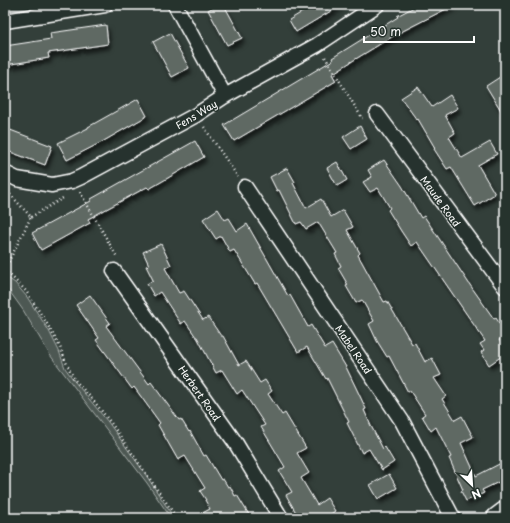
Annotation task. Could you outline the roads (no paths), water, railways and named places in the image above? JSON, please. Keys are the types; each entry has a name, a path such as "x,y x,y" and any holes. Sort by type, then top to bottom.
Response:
{"main road":[{"path":"497,518 505,512"}],"street":[{"path":"5,21 105,5"},
{"path":"175,5 225,96"},
{"name":"Fens Way","path":"5,173 17,179 52,185 72,181 81,177 196,115 225,96 317,45 377,5"},
{"name":"Maude Road","path":"377,114 505,287"},
{"name":"Mabel Road","path":"243,184 402,421 453,518"},
{"name":"Herbert Road","path":"114,271 234,442 281,518"}]}
